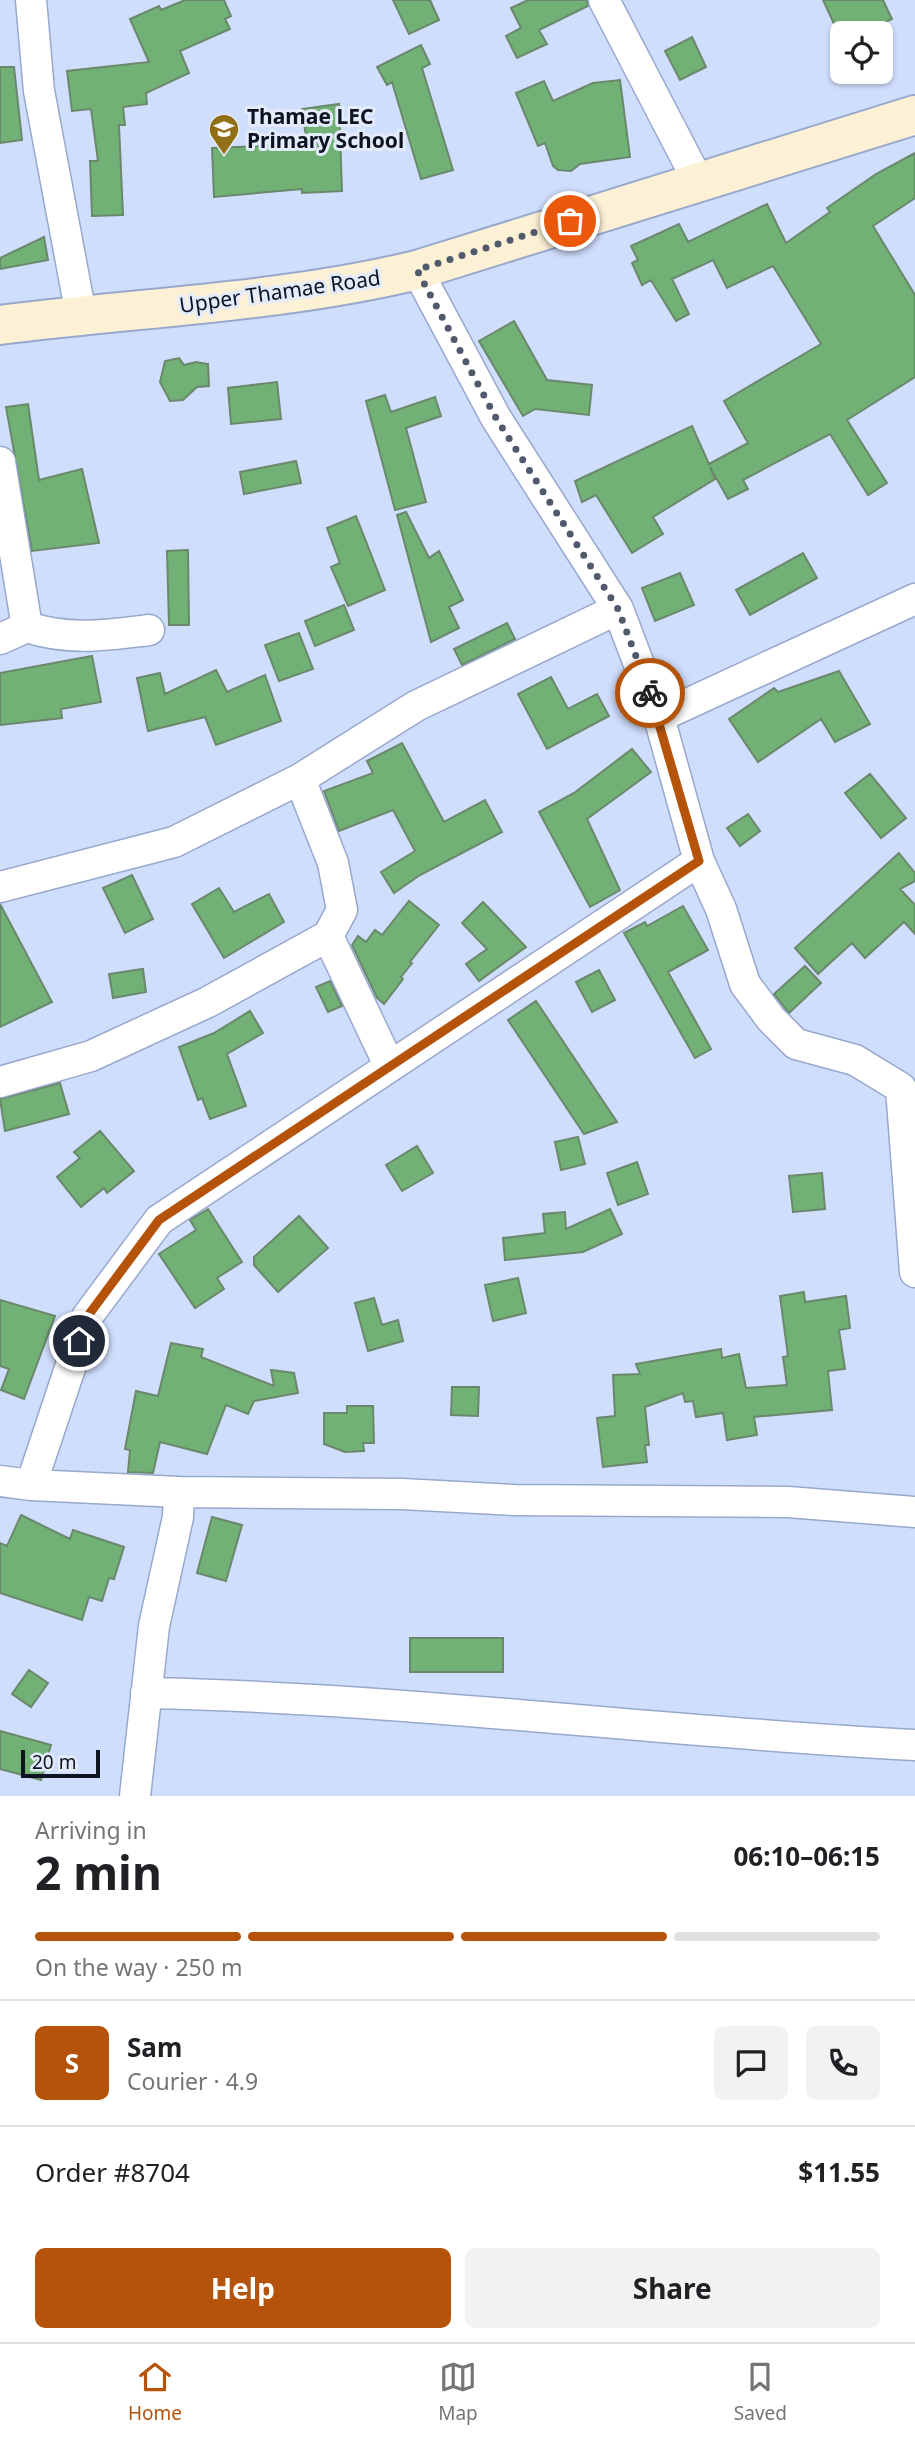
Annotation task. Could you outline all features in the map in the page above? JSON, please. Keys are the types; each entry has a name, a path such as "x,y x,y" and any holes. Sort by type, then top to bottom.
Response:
{"street":[{"path":"31,0 39,91 81,315"},
{"path":"604,0 698,181"},
{"name":"Upper Thamae Road","path":"0,325 242,301 351,286 417,270 915,115"},
{"path":"417,270 496,418 618,609 659,717 699,861 721,909 745,984 771,1019 796,1044 855,1059 901,1088 915,1272"},
{"path":"0,462 13,633 85,637 149,630"},
{"path":"659,717 915,599"},
{"path":"0,887 174,842 300,779 416,706 618,609"},
{"path":"0,1082 91,1056 208,1002 328,936 342,910 333,863 300,779"},
{"path":"31,1485 87,1317 159,1220 699,861"},
{"path":"328,936 389,1065"},
{"path":"0,1481 179,1492 402,1494 514,1500 788,1502 915,1512"},
{"path":"135,1796 154,1626 178,1517 179,1492"},
{"path":"146,1693 232,1695 457,1709 667,1730 915,1745"}],"building":[{"path":"185,0 224,0 231,16 225,19 230,29 180,51 189,73 146,93 147,104 123,107 125,125 119,125 123,215 92,216 90,161 98,161 91,109 72,111 67,71 149,62 130,19 159,6 161,10"},
{"path":"393,0 430,0 439,20 409,34"},
{"path":"528,0 587,0 588,6 539,30 547,44 517,58 506,36 521,28 511,8"},
{"path":"823,0 883,0 892,19 888,21 833,21"},
{"path":"692,37 706,67 680,80 665,51"},
{"path":"421,45 430,64 422,68 453,170 421,179 392,82 387,85 377,67"},
{"path":"0,67 14,67 22,140 0,143"},
{"path":"620,80 630,157 580,164 571,171 558,170 553,166 545,143 538,146 516,93 544,81 553,101 593,83"},
{"path":"339,104 342,191 302,193 302,189 214,197 212,148 307,144 302,109"},
{"path":"915,153 915,198 873,226 915,295 915,377 847,420 887,483 868,495 830,434 743,480 748,489 728,499 710,467 715,479 653,517 663,534 632,553 596,495 582,502 575,481 692,426 709,464 748,443 724,401 821,344 773,266 727,288 713,260 672,279 689,314 676,321 651,280 642,285 632,263 638,260 631,246 679,224 688,242 767,204 786,243 830,212 827,208 876,174"},
{"path":"44,237 48,260 0,269 0,258"},
{"path":"514,321 547,380 592,385 589,415 535,409 523,416 479,341"},
{"path":"179,358 184,365 196,362 208,364 209,386 197,387 183,400 170,401 160,382 165,361"},
{"path":"277,382 281,419 231,424 228,388"},
{"path":"385,395 391,412 435,397 441,416 406,428 426,502 395,510 366,401"},
{"path":"28,404 39,480 82,469 99,543 32,551 6,407"},
{"path":"296,461 301,483 244,494 240,472"},
{"path":"406,512 429,558 439,551 463,600 449,607 459,628 431,642 397,515"},
{"path":"356,516 385,590 348,606 331,567 340,563 327,528"},
{"path":"188,550 189,625 169,625 167,551"},
{"path":"803,553 817,578 750,615 736,590"},
{"path":"680,573 694,605 655,621 642,588"},
{"path":"344,605 354,630 315,646 305,621"},
{"path":"507,623 515,639 462,665 454,649"},
{"path":"299,633 313,669 279,681 265,645"},
{"path":"92,656 101,702 61,709 62,718 0,725 0,673"},
{"path":"216,670 227,692 265,675 281,721 216,745 205,717 148,731 137,678 160,673 165,694"},
{"path":"839,671 870,724 835,742 821,719 758,762 729,719 774,688 778,692"},
{"path":"551,677 568,709 597,694 609,716 547,749 518,694"},
{"path":"402,743 444,822 485,800 502,832 420,875 394,893 381,872 415,851 393,810 339,831 324,791 373,773 367,761"},
{"path":"632,749 651,772 587,819 620,890 590,907 539,812 574,793"},
{"path":"870,774 906,818 881,838 845,793"},
{"path":"748,814 760,831 740,846 727,828"},
{"path":"899,853 915,873 915,881 900,889 915,905 915,934 904,922 865,958 852,943 818,974 795,948"},
{"path":"132,875 153,919 125,933 103,888"},
{"path":"219,888 234,912 269,894 284,922 224,958 192,904"},
{"path":"409,901 439,925 410,962 412,963 401,977 403,979 384,1004 377,998 352,945 358,936 366,942 375,930 382,935"},
{"path":"483,902 526,947 479,981 466,964 487,949 462,923"},
{"path":"0,904 52,1002 0,1027"},
{"path":"683,906 708,950 668,972 711,1049 695,1058 624,933 645,922 647,926"},
{"path":"805,966 821,983 789,1013 774,994"},
{"path":"143,969 146,992 113,998 109,974"},
{"path":"599,970 615,1000 592,1012 576,982"},
{"path":"330,981 342,1006 328,1012 316,987"},
{"path":"536,1001 617,1122 584,1134 508,1020"},
{"path":"250,1011 263,1033 227,1054 246,1106 210,1119 202,1098 198,1100 179,1047 214,1033"},
{"path":"60,1083 69,1114 5,1131 0,1099"},
{"path":"100,1131 134,1171 107,1193 104,1188 81,1207 57,1177 80,1158 74,1152"},
{"path":"578,1137 585,1164 561,1170 555,1142"},
{"path":"417,1146 433,1173 402,1191 386,1165"},
{"path":"637,1162 648,1194 618,1205 607,1173"},
{"path":"822,1173 825,1209 793,1212 789,1176"},
{"path":"208,1209 242,1262 217,1278 224,1289 195,1308 159,1254 196,1230 190,1220"},
{"path":"610,1209 622,1234 583,1252 505,1260 503,1238 545,1233 543,1214 565,1212 566,1229"},
{"path":"299,1216 328,1248 278,1292 254,1265 254,1257"},
{"path":"518,1278 526,1313 493,1321 485,1285"},
{"path":"804,1292 805,1302 846,1296 850,1328 839,1330 845,1369 828,1371 832,1410 754,1417 757,1435 727,1440 723,1413 696,1417 693,1401 685,1402 683,1393 645,1407 649,1445 645,1445 647,1462 603,1467 597,1418 615,1416 613,1375 640,1374 636,1364 721,1349 722,1358 739,1354 746,1388 787,1385 783,1357 788,1356 780,1296"},
{"path":"374,1298 382,1325 398,1320 403,1341 368,1351 355,1303"},
{"path":"0,1300 55,1316 24,1399 1,1390 9,1369 0,1366"},
{"path":"171,1343 203,1349 201,1357 274,1386 271,1370 294,1373 298,1393 254,1401 248,1414 226,1405 207,1454 160,1442 153,1473 128,1472 130,1450 125,1449 136,1391 158,1396"},
{"path":"452,1387 479,1387 478,1416 451,1415"},
{"path":"347,1406 373,1406 374,1443 363,1443 364,1451 345,1452 324,1444 324,1413 347,1413"},
{"path":"21,1515 70,1539 73,1530 124,1547 114,1579 109,1578 102,1601 89,1597 82,1620 0,1593 0,1543 7,1546"},
{"path":"212,1517 242,1525 226,1581 197,1573"},
{"path":"410,1638 503,1638 503,1672 410,1672"},
{"path":"29,1670 48,1683 31,1707 12,1694"},
{"path":"0,1731 51,1745 41,1780 0,1769"}],"way so far":[{"path":"570,221 417,270 496,418 618,609 650,693"}],"place":[{"name":"Thamae LEC Primary School","path":"224,156"}],"route":[{"path":"79,1341 87,1317 159,1220 699,861 650,693"}]}
